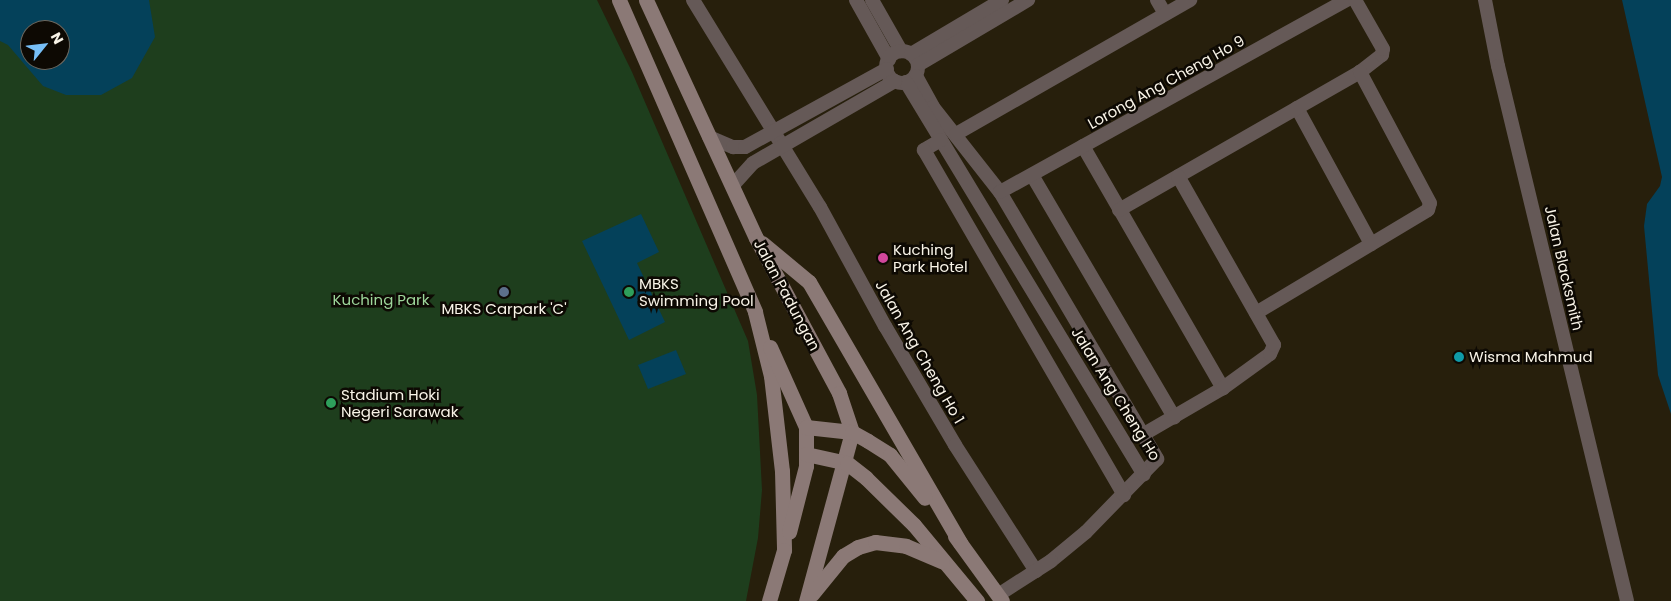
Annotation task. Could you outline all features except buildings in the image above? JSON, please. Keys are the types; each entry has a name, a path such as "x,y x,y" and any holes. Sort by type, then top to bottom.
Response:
{"main road":[{"name":"Jalan Padungan","path":"619,0 755,312 771,376 782,471 784,550 769,601"},
{"name":"Jalan Padungan","path":"646,0 709,137 734,184 756,238 839,393 852,432 846,463 807,601"},
{"path":"756,238 808,282 960,543"},
{"path":"755,312 806,427 806,466 784,550"},
{"path":"806,427 852,432 890,455 960,543 1000,598"},
{"path":"806,454 846,463 914,525 977,601"},
{"path":"807,601 843,556 858,547 875,542 906,546 948,564"}],"street":[{"name":"Jalan Ang Cheng Ho 1","path":"692,0 781,147 820,207 884,326 955,445 1036,571"},
{"name":"Jalan Ang Cheng Ho","path":"856,0 903,67 1000,192 1157,459 1144,475 941,140 903,67 872,0"},
{"path":"734,184 746,169 1002,0"},
{"path":"709,137 733,147 744,147 903,67 1028,0"},
{"path":"1157,0 1166,14"},
{"path":"956,134 1190,0"},
{"name":"Lorong Ang Cheng Ho 9","path":"1000,192 1347,0"},
{"path":"1119,210 1360,72 1382,55 1383,49 1355,0"},
{"name":"Jalan Blacksmith","path":"1485,0 1498,66 1627,601"},
{"path":"1256,313 1428,210 1430,203 1360,72"},
{"path":"1297,108 1371,244"},
{"path":"941,140 924,150 1124,495"},
{"path":"1083,146 1223,388"},
{"path":"1032,175 1174,417"},
{"path":"1144,434 1223,388 1273,349 1274,344 1178,176"},
{"path":"1000,598 1086,532 1144,475"}],"green space":[{"name":"Kuching Park","path":"0,0 597,0 632,72 748,341 757,395 762,490 758,538 746,601 0,601"}],"water":[{"path":"0,0 149,0 155,37 132,78 101,95 66,95 43,86 29,70 70,70 70,20 20,20 20,59 8,45 0,41"},
{"path":"1622,0 1671,0 1671,414 1658,375 1644,226 1647,204 1660,186 1662,177"},
{"name":"MBKS Swimming Pool","path":"641,214 659,252 637,263 665,322 629,340 582,241"},
{"path":"676,350 686,374 648,389 638,365"}],"place":[{"name":"Kuching Park Hotel","path":"883,258"},
{"name":"MBKS Carpark 'C'","path":"504,292"},
{"name":"MBKS Swimming Pool","path":"629,292"},
{"name":"Wisma Mahmud","path":"1459,357"},
{"name":"Stadium Hoki Negeri Sarawak","path":"331,403"}]}
